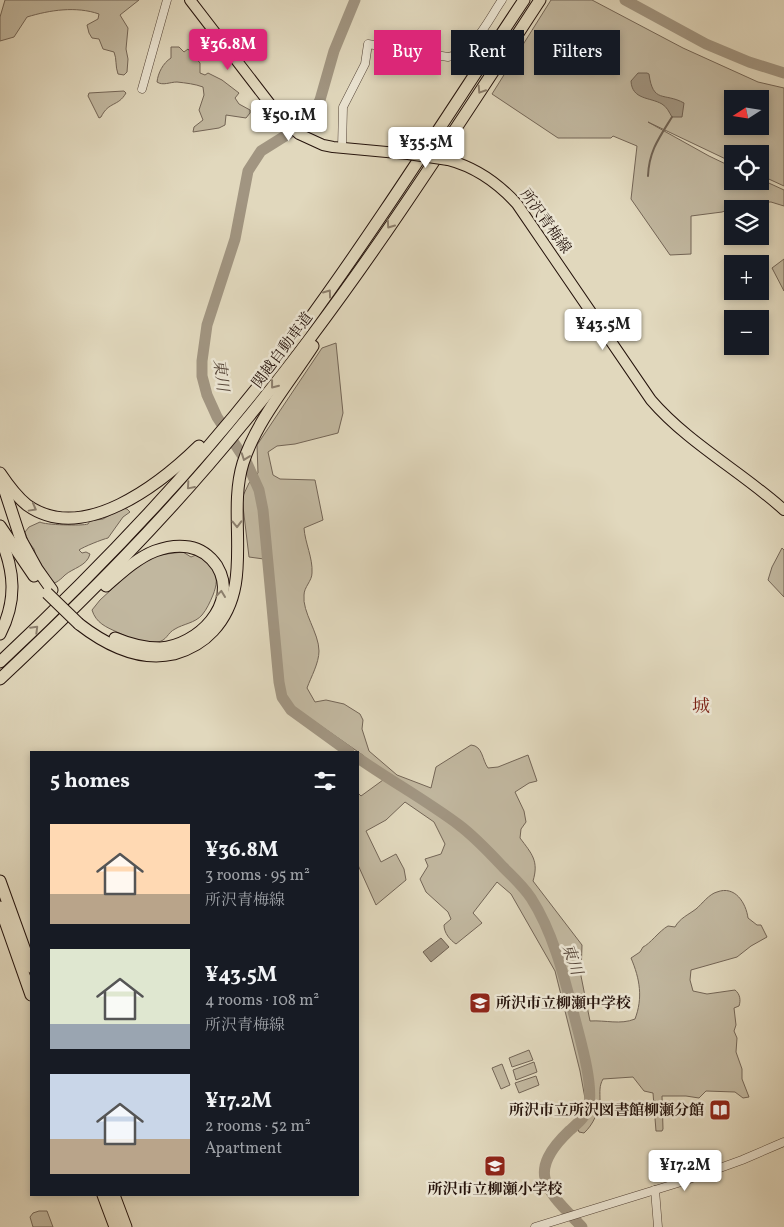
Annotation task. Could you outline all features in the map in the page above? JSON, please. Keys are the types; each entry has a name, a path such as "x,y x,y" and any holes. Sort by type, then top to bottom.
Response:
{"highway":[{"name":"関越自動車道","path":"214,435 299,333 403,185 523,0"},
{"name":"関越自動車道","path":"0,679 130,552 242,426 311,338 351,282 437,157 538,3"},
{"path":"0,526 49,592 99,638 119,648 149,656 178,653 195,645 211,634 230,608 236,585 238,557 237,505 240,476 253,439 316,341 351,282"},
{"path":"0,473 16,495 34,509 56,516 90,515 117,506 150,487 214,435"},
{"path":"0,662 122,542 214,435"},
{"path":"0,478 21,540 49,592"},
{"path":"0,537 9,560 13,585 11,606 0,634"},
{"path":"0,679 118,576 147,554 173,546 194,548 212,559 220,572 222,593 219,608 215,615 201,631 175,645 160,648 135,645 81,622"},
{"path":"0,881 30,965"},
{"path":"0,907 30,992"},
{"path":"104,1196 115,1227"},
{"path":"114,1196 126,1227"}],"main road":[{"name":"所沢青梅線","path":"190,0 273,109 286,123 306,138 323,145 342,148 448,160 463,165 491,180 517,204 651,400 662,413 768,495 784,510"}],"street":[{"path":"142,89 167,0"},
{"path":"342,148 343,107 365,64 368,44 448,57 457,56 474,42 502,0"},
{"path":"535,1227 712,1171 784,1142"},
{"path":"655,1190 658,1227"}],"shaded area":[{"path":"5,0 139,0 120,15 128,28 126,49 128,59 127,72 124,75 118,74 114,52 103,49 99,39 92,38 89,33 87,25 98,19 99,14 81,10 45,12 27,17 14,37 0,41 0,17"},
{"path":"551,0 592,0 683,48 758,82 784,88 784,186 769,179 769,145 724,145 724,158 648,122 724,163 724,190 769,190 769,183 784,190 784,206 769,202 769,200 724,200 724,211 691,216 691,254 670,255 631,199 637,146 613,136 611,138 558,138 492,94 504,75 524,75 524,43"},
{"path":"171,47 179,47 184,52 188,49 200,63 200,73 205,75 208,73 222,80 239,93 235,98 239,104 250,110 246,118 226,115 225,125 219,128 193,132 194,127 203,120 199,110 204,95 203,87 177,82 164,84 157,82 161,68 171,58"},
{"path":"638,73 649,74 653,90 660,96 684,103 682,117 672,117 667,108 662,104 642,97 635,92 631,81"},
{"path":"124,91 126,93 123,97 107,108 99,118 88,96 89,93"},
{"path":"784,259 784,291 772,268"},
{"path":"336,343 343,413 338,433 295,444 277,446 268,452 273,475 280,479 315,480 323,520 304,528 312,573 304,592 304,602 319,651 319,656 307,688 315,702 326,700 344,704 360,714 363,720 362,729 369,751 397,775 431,788 436,767 471,745 478,748 488,768 498,767 528,755 537,781 529,783 515,792 524,811 526,822 521,829 520,838 535,863 533,881 582,945 581,976 590,1021 618,1022 635,1019 640,996 637,973 631,958 665,928 668,926 675,927 714,893 723,890 734,893 742,901 748,918 757,925 761,925 767,937 737,957 691,970 690,980 693,991 707,994 735,990 739,995 739,1006 734,1008 736,1025 734,1031 737,1038 736,1052 742,1069 742,1079 749,1097 743,1098 735,1092 706,1091 699,1098 662,1096 663,1129 662,1131 656,1131 653,1093 644,1091 633,1077 603,1079 595,1118 584,1133 579,1132 577,1126 579,1118 586,1104 580,1071 555,971 511,894 497,882 473,913 482,923 456,944 448,936 444,928 444,925 451,919 448,912 426,892 420,879 428,866 425,859 441,854 445,844 434,822 405,802 386,820 366,831 381,862 396,854 404,869 406,880 376,905 359,867 359,794 361,796 383,780 359,751 288,703 282,684 271,560 249,557 242,498 249,483 258,473 257,445 322,348"},
{"path":"122,508 130,512 123,517 108,538 79,550 82,553 90,554 86,561 55,583 52,581 28,541 25,532 29,527 40,522 64,525 88,524 90,521 103,519"},
{"path":"782,548 784,550 784,597 768,580 772,567"},
{"path":"183,552 191,557 196,555 202,559 211,567 216,576 213,595 199,618 175,629 163,640 152,642 126,636 105,626 96,618 92,610 100,600 137,566 158,555"},
{"path":"441,938 449,947 431,962 423,952"},
{"path":"529,1050 533,1060 512,1067 509,1058"},
{"path":"534,1062 537,1072 516,1080 513,1070"},
{"path":"502,1064 510,1085 501,1089 492,1068"},
{"path":"536,1076 539,1085 519,1093 515,1083"},
{"path":"47,1211 53,1227 33,1227 30,1217 33,1213"}],"waterway":[{"name":"東川","path":"348,751 291,710 282,697 263,510 259,490 246,461 217,417 207,395 202,376 202,361 207,325 235,239 248,171 261,151 309,121 320,100 334,51 355,0"},
{"path":"625,0 706,44 749,62 784,73"},
{"path":"648,176 650,159 659,138 672,117"},
{"name":"東川","path":"359,759 459,825 471,835 525,889 546,925 562,970 588,1072 590,1095 586,1113 555,1146 547,1159 544,1171 546,1182 551,1192 582,1227"}],"place":[{"name":"所沢市立柳瀬中学校","path":"480,1003"},
{"name":"所沢市立所沢図書館柳瀬分館","path":"720,1110"},
{"name":"所沢市立柳瀬小学校","path":"495,1166"}],"district":[{"name":"城","path":"701,706"}]}
